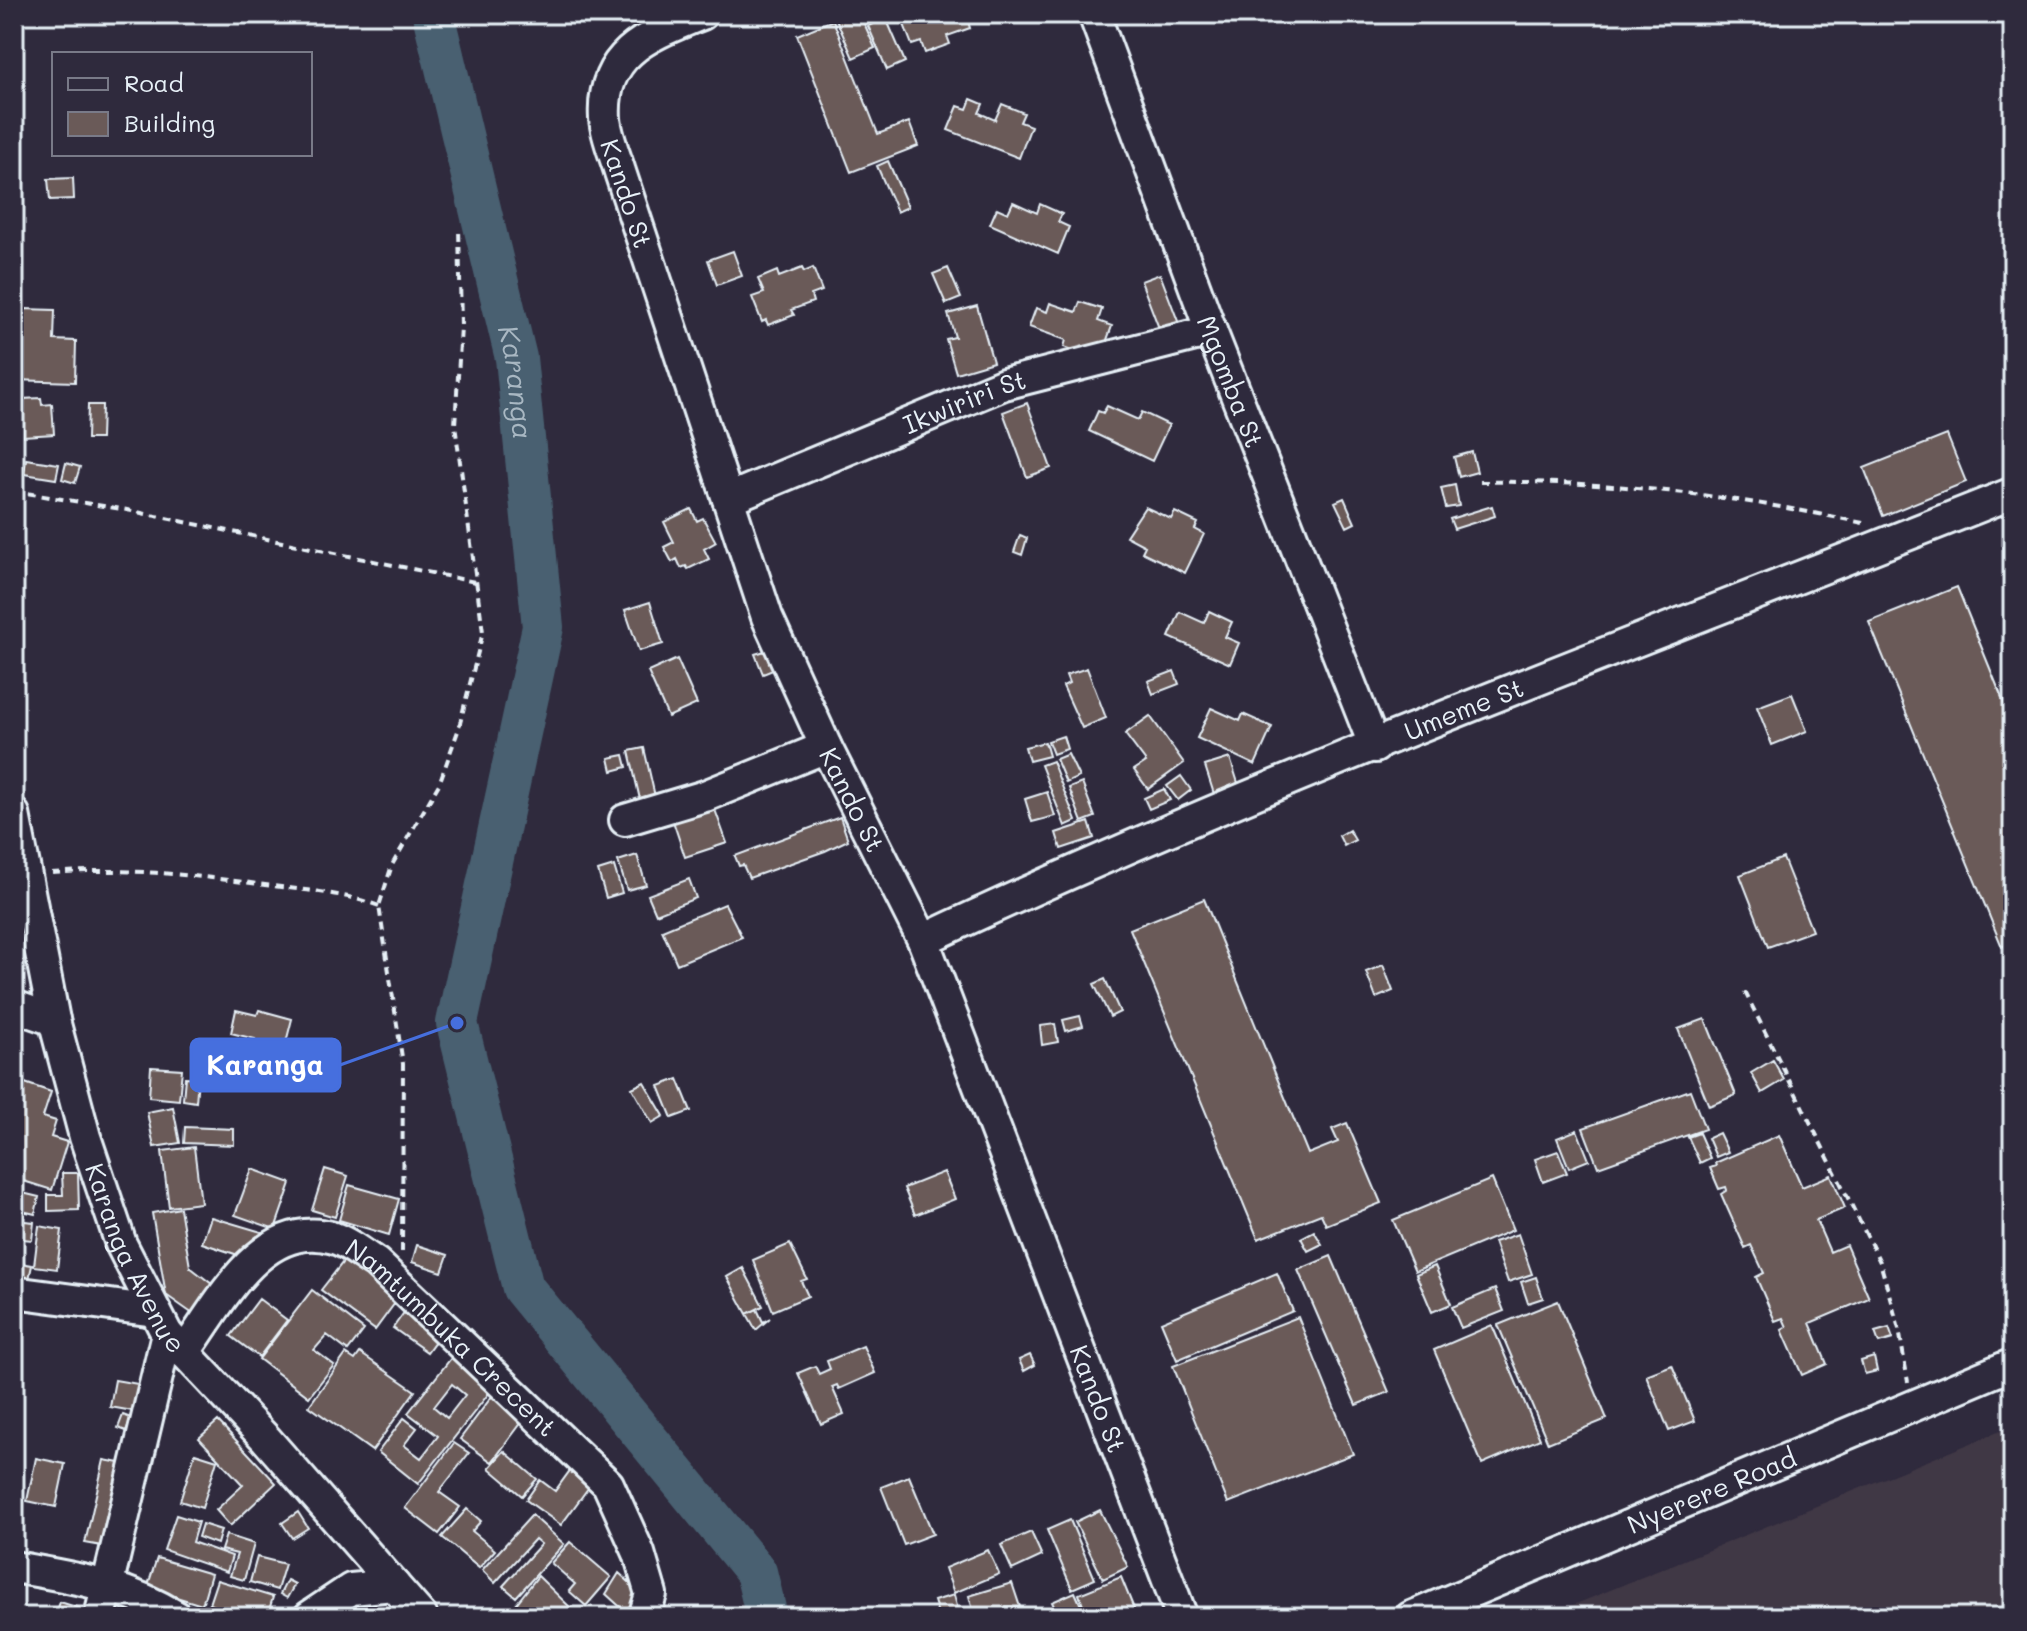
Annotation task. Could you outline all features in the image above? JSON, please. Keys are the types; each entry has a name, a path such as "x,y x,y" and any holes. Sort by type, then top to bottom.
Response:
{"street":[{"name":"Kando St","path":"702,14 649,36 622,56 609,87 605,118 767,617 826,747 923,940 1182,1617"},
{"name":"Mgomba St","path":"1094,14 1211,331 1375,747"},
{"name":"Ikwiriri St","path":"728,499 1004,384 1211,331"},
{"name":"Umeme St","path":"923,940 1043,884 1375,747 2013,493"},
{"path":"625,820 705,796 826,747"},
{"name":"Karanga Avenue","path":"14,814 54,1020 85,1137 121,1244 169,1333 422,1617"},
{"path":"14,1006 54,1020"},
{"name":"Namtumbuka Crecent","path":"169,1333 258,1254 289,1237 335,1238 376,1263 608,1484 639,1553 651,1594 644,1617"},
{"path":"14,1292 169,1333 100,1617"},
{"name":"Nyerere Road","path":"1411,1617 1911,1404 2013,1364"},
{"path":"14,1567 108,1584 149,1600 177,1617"},
{"path":"309,1617 351,1589 394,1585"}],"path":[{"path":"402,1287 403,1064 379,906 392,865 439,784 458,731 483,632 455,425 461,327 459,227"},
{"path":"1480,482 1561,481 1688,493 1867,524"},
{"path":"14,491 127,510 476,582"},
{"path":"26,875 102,869 193,875 290,888 379,906"},
{"path":"1745,992 1880,1262 1899,1329 1911,1404"}],"shaded area":[{"path":"2013,1426 2013,1617 1544,1617"}],"building":[{"path":"848,14 860,14 875,48 853,58 836,19"},
{"path":"916,14 977,14 967,18 970,28 947,36 950,44 925,53 921,42 912,45 902,19"},
{"path":"886,18 905,62 887,70 868,26"},
{"path":"833,20 878,134 909,122 918,146 851,172 797,35"},
{"path":"971,99 983,104 979,113 995,120 1002,104 1024,113 1020,122 1031,126 1019,158 948,130 958,106 967,109"},
{"path":"888,161 908,207 897,212 877,166"},
{"path":"73,178 74,199 50,200 48,179"},
{"path":"1013,202 1037,213 1040,204 1062,214 1058,222 1069,227 1058,254 990,224 997,208 1008,213"},
{"path":"733,251 742,276 717,285 708,260"},
{"path":"802,268 804,272 813,268 822,291 811,295 813,302 791,310 794,315 768,325 766,320 762,322 752,297 764,293 758,279 777,271 779,277"},
{"path":"948,268 961,298 946,304 933,274"},
{"path":"1160,274 1179,324 1160,331 1141,281"},
{"path":"1080,302 1102,309 1098,321 1112,326 1100,359 1064,347 1066,340 1029,327 1036,308 1047,312 1050,303 1076,312"},
{"path":"977,306 993,362 956,373 946,339 955,337 948,314"},
{"path":"23,309 55,310 54,340 76,341 75,382 14,380 14,338 23,338"},
{"path":"41,398 42,405 52,404 54,434 23,436 22,399"},
{"path":"1027,403 1051,468 1027,477 1003,412"},
{"path":"88,405 102,405 101,439 87,439"},
{"path":"1107,406 1138,420 1142,412 1169,425 1152,461 1089,431 1098,411 1103,413"},
{"path":"1947,435 1966,482 1883,516 1864,468"},
{"path":"1472,452 1477,472 1459,477 1454,457"},
{"path":"26,459 59,464 56,479 24,474"},
{"path":"66,463 80,467 75,483 62,479"},
{"path":"1455,485 1459,506 1446,508 1441,488"},
{"path":"1344,498 1355,523 1347,527 1335,502"},
{"path":"1492,506 1495,516 1454,529 1450,519"},
{"path":"1145,507 1171,519 1175,512 1198,523 1195,529 1204,534 1185,573 1142,552 1145,546 1126,536"},
{"path":"691,509 697,521 703,518 716,542 704,549 709,559 688,569 686,566 681,568 677,559 672,562 664,547 674,542 664,522"},
{"path":"1020,535 1027,538 1022,555 1014,552"},
{"path":"1957,587 2013,725 2013,942 2002,947 1869,622"},
{"path":"650,602 663,644 639,651 625,610"},
{"path":"1209,611 1232,622 1225,637 1239,643 1230,664 1169,637 1180,612 1204,623"},
{"path":"765,651 773,670 763,674 755,654"},
{"path":"677,659 697,704 668,717 648,672"},
{"path":"1087,668 1106,718 1082,728 1063,686 1069,683 1066,675"},
{"path":"1174,671 1179,684 1153,694 1148,681"},
{"path":"1792,694 1807,731 1772,745 1757,707"},
{"path":"1211,708 1240,721 1243,714 1272,727 1255,765 1197,738"},
{"path":"1150,716 1184,763 1148,789 1134,770 1146,762 1125,734"},
{"path":"1063,736 1067,749 1053,754 1048,741"},
{"path":"1045,742 1049,756 1029,761 1025,747"},
{"path":"644,748 656,801 641,804 629,751"},
{"path":"1068,754 1079,777 1066,783 1056,759"},
{"path":"624,755 627,767 612,771 609,758"},
{"path":"1230,758 1239,786 1214,794 1205,766"},
{"path":"1052,761 1076,821 1065,826 1041,765"},
{"path":"1181,776 1191,790 1178,800 1167,786"},
{"path":"1082,783 1095,817 1082,822 1069,788"},
{"path":"1164,789 1170,800 1149,809 1144,798"},
{"path":"1047,792 1055,816 1032,822 1025,799"},
{"path":"713,804 727,843 685,857 672,818"},
{"path":"840,817 848,840 749,878 743,865 739,866 735,856"},
{"path":"1089,822 1094,838 1061,849 1056,833"},
{"path":"1349,830 1355,840 1344,846 1339,836"},
{"path":"637,855 646,885 627,890 618,861"},
{"path":"1783,858 1812,931 1768,947 1740,875"},
{"path":"614,866 622,893 606,898 598,871"},
{"path":"689,879 696,898 656,914 648,895"},
{"path":"1204,899 1308,1154 1338,1142 1332,1129 1347,1123 1381,1203 1326,1225 1321,1214 1258,1239 1130,929"},
{"path":"725,904 742,937 677,964 662,930"},
{"path":"1383,965 1393,991 1376,998 1366,972"},
{"path":"1105,979 1120,1012 1110,1017 1094,984"},
{"path":"236,1010 257,1015 259,1010 292,1019 283,1054 254,1047 255,1039 231,1033"},
{"path":"1080,1016 1083,1026 1066,1031 1063,1020"},
{"path":"1705,1019 1736,1095 1709,1106 1678,1029"},
{"path":"1055,1024 1058,1042 1042,1045 1040,1026"},
{"path":"14,1050 23,1052 14,1089"},
{"path":"1773,1060 1784,1080 1762,1093 1751,1073"},
{"path":"151,1067 182,1069 179,1100 149,1097"},
{"path":"185,1077 198,1078 196,1102 183,1100"},
{"path":"678,1079 691,1111 672,1118 659,1086"},
{"path":"22,1082 51,1092 43,1117 56,1121 51,1137 67,1142 52,1190 14,1178 19,1147 14,1146 14,1107"},
{"path":"644,1082 664,1116 652,1123 632,1088"},
{"path":"1690,1090 1705,1129 1598,1167 1583,1128"},
{"path":"173,1107 180,1143 154,1147 147,1112"},
{"path":"185,1127 234,1129 234,1145 184,1143"},
{"path":"1577,1130 1589,1160 1569,1168 1557,1138"},
{"path":"1699,1133 1710,1158 1700,1163 1688,1137"},
{"path":"1719,1133 1728,1152 1716,1157 1708,1138"},
{"path":"1779,1135 1802,1187 1831,1175 1845,1208 1816,1220 1830,1252 1846,1245 1869,1298 1810,1323 1827,1364 1802,1375 1782,1330 1787,1327 1783,1318 1775,1321 1756,1277 1764,1273 1751,1245 1745,1248 1721,1194 1727,1190 1726,1187 1719,1189 1710,1168"},
{"path":"194,1147 201,1203 169,1207 162,1151"},
{"path":"1558,1151 1567,1173 1543,1182 1535,1159"},
{"path":"252,1169 291,1183 275,1229 235,1215"},
{"path":"325,1169 348,1176 335,1217 312,1210"},
{"path":"944,1172 955,1199 915,1215 904,1188"},
{"path":"62,1173 78,1173 79,1210 48,1211 48,1195 63,1195"},
{"path":"1492,1179 1513,1230 1415,1271 1393,1220"},
{"path":"349,1185 399,1199 389,1235 339,1220"},
{"path":"14,1191 39,1197 35,1214 14,1209"},
{"path":"180,1208 190,1267 222,1292 200,1319 166,1295 152,1213"},
{"path":"211,1217 265,1233 250,1259 202,1243"},
{"path":"14,1220 34,1222 32,1240 14,1238"},
{"path":"39,1226 62,1230 57,1269 34,1266"},
{"path":"1314,1231 1322,1244 1308,1251 1301,1238"},
{"path":"1518,1234 1532,1274 1508,1282 1494,1242"},
{"path":"790,1244 807,1279 801,1281 808,1296 773,1311 753,1260"},
{"path":"417,1245 448,1255 442,1272 412,1262"},
{"path":"350,1253 366,1265 361,1272 381,1287 403,1292 375,1330 321,1290"},
{"path":"1331,1256 1389,1392 1356,1405 1298,1270"},
{"path":"14,1262 32,1265 28,1284 14,1282"},
{"path":"1435,1266 1451,1304 1432,1312 1416,1274"},
{"path":"743,1268 763,1306 747,1314 727,1277"},
{"path":"1277,1273 1293,1311 1177,1360 1161,1322"},
{"path":"1536,1277 1543,1298 1528,1303 1521,1282"},
{"path":"1495,1289 1504,1311 1461,1328 1452,1307"},
{"path":"312,1290 364,1330 348,1351 327,1335 314,1350 334,1365 309,1397 259,1359"},
{"path":"259,1299 287,1320 259,1357 231,1336"},
{"path":"1558,1301 1607,1419 1548,1443 1498,1325"},
{"path":"410,1304 440,1334 427,1352 393,1328"},
{"path":"757,1309 763,1322 770,1318 756,1330 747,1314"},
{"path":"1298,1317 1353,1454 1228,1503 1173,1366"},
{"path":"1492,1325 1540,1439 1482,1464 1434,1350"},
{"path":"1889,1328 1893,1339 1879,1343 1875,1332"},
{"path":"863,1346 875,1373 839,1389 837,1385 832,1387 844,1414 821,1424 798,1373 815,1366 819,1374 830,1369 827,1361"},
{"path":"360,1353 415,1391 372,1451 309,1406 346,1354 355,1360"},
{"path":"1030,1355 1035,1365 1024,1371 1019,1360"},
{"path":"452,1357 493,1388 418,1484 378,1452 404,1418 417,1428 404,1445 421,1458 438,1436 408,1413","holes":["452,1384 465,1395 447,1418 434,1407"]},
{"path":"1874,1357 1877,1371 1865,1374 1861,1361"},
{"path":"1672,1365 1695,1421 1669,1431 1646,1375"},
{"path":"115,1380 138,1384 133,1411 110,1407"},
{"path":"499,1387 531,1410 492,1462 460,1439"},
{"path":"123,1415 131,1418 126,1431 118,1428"},
{"path":"218,1421 276,1483 230,1526 216,1510 243,1485 199,1438"},
{"path":"454,1443 469,1453 439,1492 460,1507 439,1534 405,1508"},
{"path":"504,1451 537,1479 522,1496 489,1468"},
{"path":"195,1453 217,1460 202,1508 180,1501"},
{"path":"36,1458 65,1464 56,1507 27,1501"},
{"path":"104,1460 131,1465 113,1548 85,1543"},
{"path":"574,1465 594,1480 561,1525 526,1500 540,1480 555,1491"},
{"path":"909,1476 933,1534 904,1545 881,1487"},
{"path":"467,1509 481,1521 472,1531 495,1550 479,1568 442,1537"},
{"path":"1100,1510 1128,1567 1103,1579 1075,1522"},
{"path":"298,1512 308,1528 292,1538 282,1523"},
{"path":"176,1515 198,1522 192,1542 232,1556 227,1572 164,1550"},
{"path":"532,1515 564,1544 516,1597 503,1586 541,1544 535,1539 495,1583 482,1570"},
{"path":"1070,1520 1095,1579 1072,1589 1047,1530"},
{"path":"202,1524 221,1530 217,1544 198,1537"},
{"path":"1031,1532 1042,1556 1012,1570 1001,1545"},
{"path":"226,1535 254,1544 244,1580 230,1576 237,1554 221,1550"},
{"path":"570,1542 611,1577 586,1606 569,1591 575,1584 551,1563"},
{"path":"988,1550 999,1574 954,1593 945,1568"},
{"path":"257,1557 285,1564 277,1590 250,1582"},
{"path":"157,1558 211,1574 202,1605 147,1588"},
{"path":"619,1573 648,1599 631,1617 625,1617 628,1614 606,1594"},
{"path":"538,1576 574,1611 569,1617 532,1617 516,1604"},
{"path":"1121,1577 1134,1609 1111,1617 1087,1617 1079,1594"},
{"path":"217,1580 273,1597 267,1617 248,1617 209,1604"},
{"path":"287,1580 295,1584 287,1598 280,1594"},
{"path":"1012,1583 1020,1607 975,1617 969,1596"},
{"path":"1075,1592 1086,1617 1059,1617 1052,1602"},
{"path":"954,1595 960,1617 939,1617 934,1601"},
{"path":"60,1602 79,1608 77,1617 55,1617"}],"waterway":[{"name":"Karanga","path":"433,14 516,358 543,627 457,1023 523,1288 756,1572 767,1617"}],"place":[{"name":"Karanga","path":"457,1023"}]}
